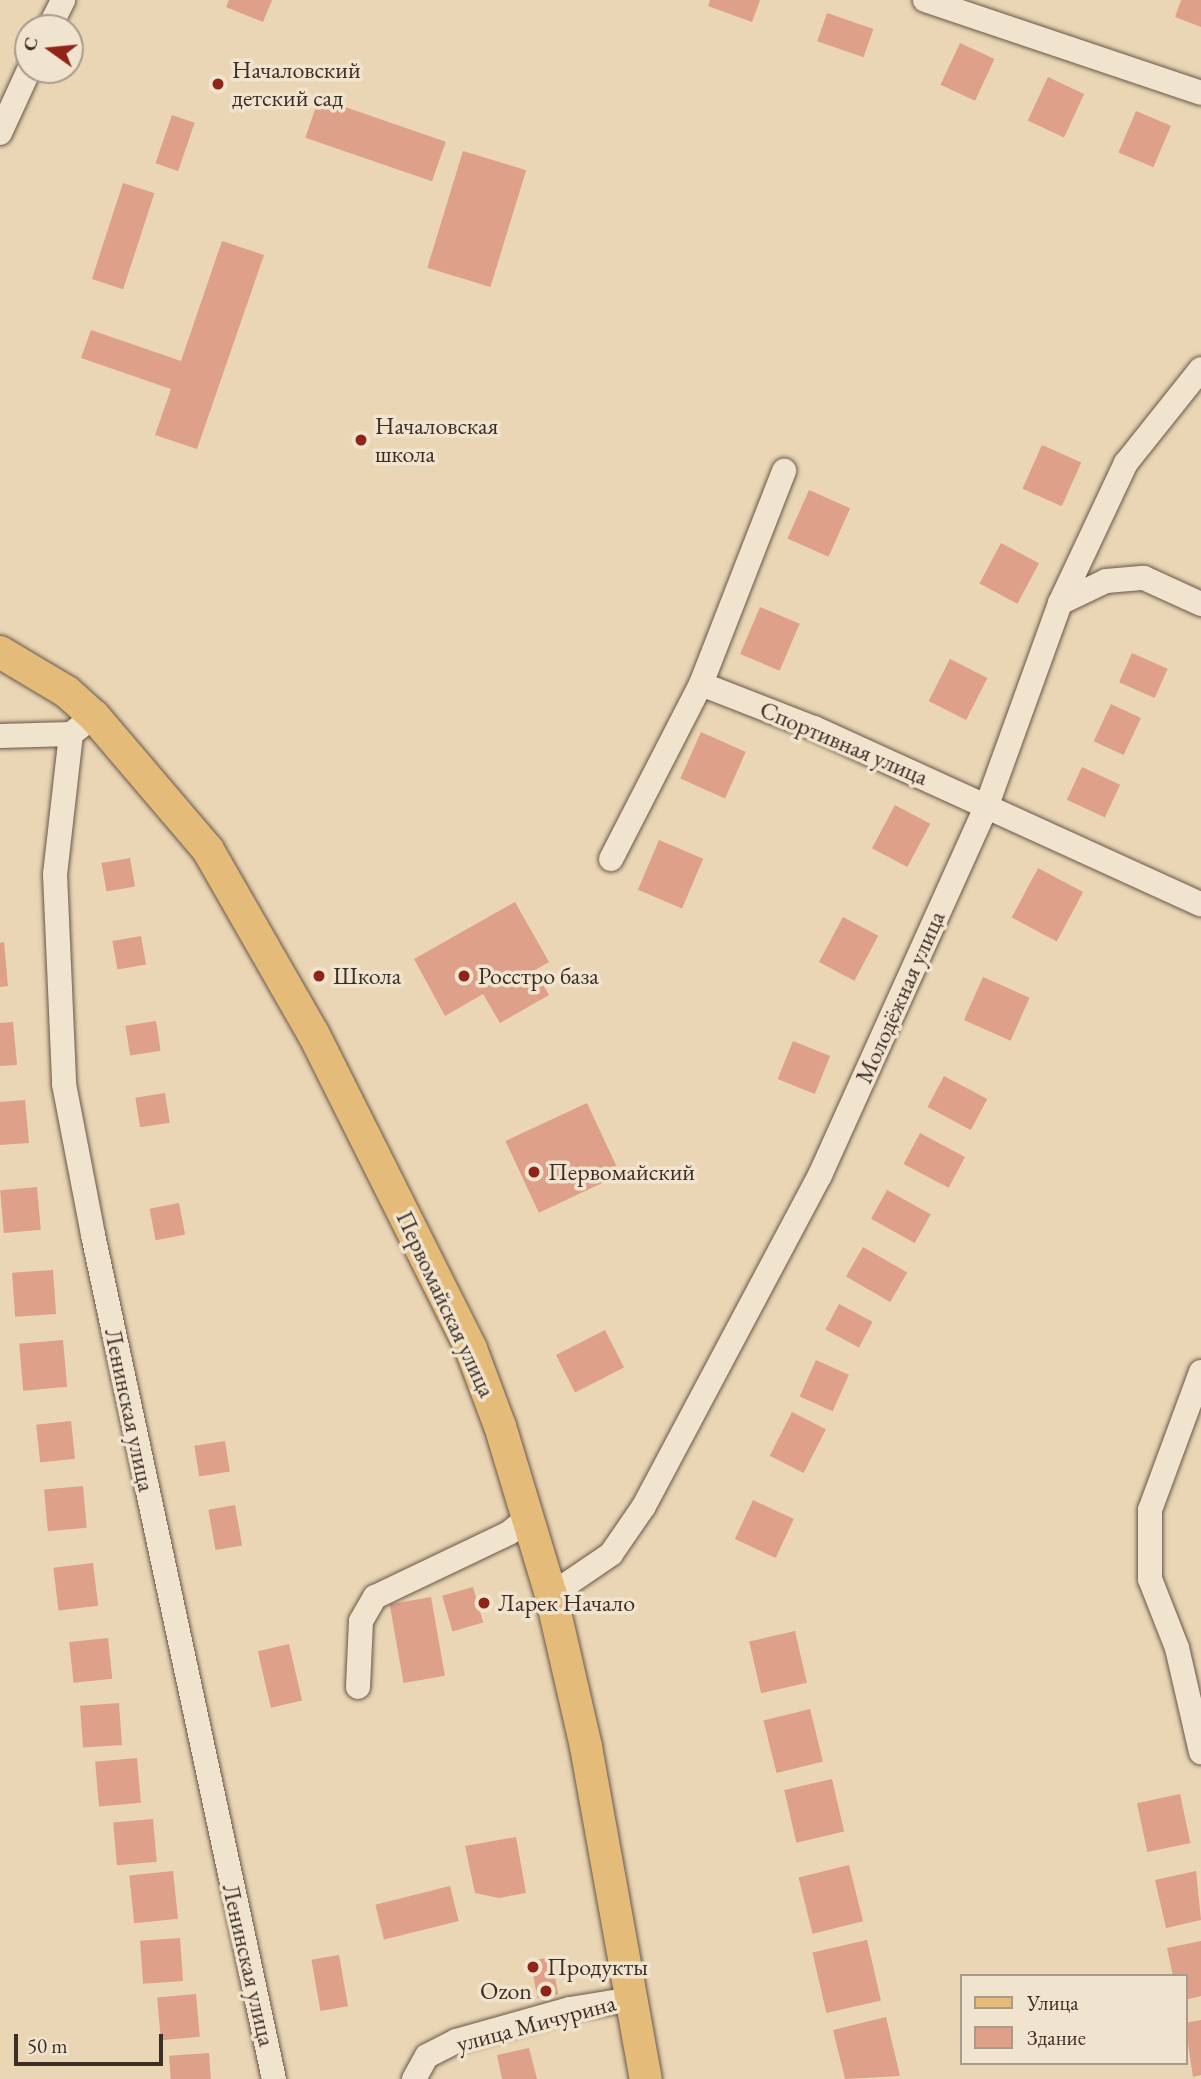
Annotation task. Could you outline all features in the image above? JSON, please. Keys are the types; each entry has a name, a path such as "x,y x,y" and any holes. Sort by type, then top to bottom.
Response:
{"main road":[{"name":"Первомайская улица","path":"0,652 67,692 83,725 208,850 302,1012 471,1349 529,1517 551,1595 586,1747 646,2079"}],"street":[{"path":"925,0 1201,93"},
{"path":"1,124 22,84"},
{"name":"Молодёжная улица","path":"551,1595 611,1554 644,1506 820,1175 987,805 1060,603 1126,463 1201,369"},
{"path":"611,859 701,684 784,471"},
{"path":"1060,603 1106,581 1144,578 1201,604"},
{"name":"Спортивная улица","path":"701,684 987,805 1201,904"},
{"path":"0,736 83,725"},
{"name":"Ленинская улица","path":"83,725 55,874 64,1084 93,1235 274,2079"},
{"path":"1201,1372 1150,1510 1150,1578 1177,1648 1201,1752"},
{"path":"358,1687 361,1621 375,1597 509,1533 529,1517"},
{"name":"улица Мичурина","path":"414,2079 427,2056 456,2041 569,2009 631,1999"}],"building":[{"path":"229,0 272,0 263,22 226,7"},
{"path":"710,0 760,0 752,22 708,6"},
{"path":"1181,0 1201,0 1201,27 1175,17"},
{"path":"827,13 873,29 864,57 817,41"},
{"path":"960,43 994,59 975,101 941,85"},
{"path":"1048,77 1084,94 1064,137 1028,121"},
{"path":"319,98 446,142 432,181 305,138"},
{"path":"1136,111 1171,126 1153,167 1118,152"},
{"path":"172,115 195,123 178,171 155,163"},
{"path":"463,151 526,170 490,287 427,268"},
{"path":"123,183 154,193 123,289 92,279"},
{"path":"222,241 264,255 197,449 155,435 171,389 81,358 91,330 181,361"},
{"path":"1042,445 1081,462 1062,506 1022,489"},
{"path":"809,490 850,508 829,557 787,538"},
{"path":"1001,543 1039,563 1017,604 979,584"},
{"path":"760,607 800,624 780,671 740,654"},
{"path":"1132,653 1168,669 1155,698 1119,682"},
{"path":"950,659 987,678 966,720 929,701"},
{"path":"1111,704 1141,718 1124,755 1094,741"},
{"path":"701,732 746,752 725,799 680,779"},
{"path":"1082,767 1120,785 1105,817 1067,800"},
{"path":"895,805 930,824 907,867 872,848"},
{"path":"659,840 703,859 682,908 638,890"},
{"path":"130,858 135,887 106,892 101,863"},
{"path":"1038,868 1083,892 1057,941 1012,917"},
{"path":"515,902 549,962 535,970 549,995 500,1023 483,994 445,1016 414,959"},
{"path":"843,917 878,936 854,981 819,962"},
{"path":"141,936 146,965 117,970 112,941"},
{"path":"4,942 8,986 0,987 0,943"},
{"path":"983,977 1030,998 1010,1041 964,1020"},
{"path":"156,1021 161,1051 130,1055 125,1026"},
{"path":"13,1022 17,1065 0,1066 0,1023"},
{"path":"793,1041 830,1056 815,1094 778,1079"},
{"path":"944,1076 987,1099 971,1130 928,1107"},
{"path":"165,1093 170,1123 140,1127 135,1098"},
{"path":"25,1100 29,1143 0,1145 0,1102"},
{"path":"587,1103 620,1175 539,1213 505,1141"},
{"path":"920,1133 965,1157 949,1188 904,1164"},
{"path":"37,1187 41,1230 4,1233 0,1190"},
{"path":"887,1190 931,1214 915,1243 871,1219"},
{"path":"179,1203 185,1234 156,1240 150,1209"},
{"path":"863,1247 907,1272 890,1302 846,1276"},
{"path":"53,1270 56,1314 15,1317 12,1273"},
{"path":"839,1304 873,1322 859,1347 825,1330"},
{"path":"605,1330 624,1367 575,1392 556,1355"},
{"path":"63,1340 67,1387 23,1391 19,1344"},
{"path":"816,1360 849,1375 833,1411 800,1397"},
{"path":"792,1412 826,1429 804,1473 770,1456"},
{"path":"71,1421 75,1459 40,1462 36,1425"},
{"path":"225,1441 230,1472 199,1476 194,1446"},
{"path":"83,1486 87,1528 48,1531 44,1489"},
{"path":"753,1500 794,1519 776,1558 735,1539"},
{"path":"235,1505 242,1545 216,1550 208,1510"},
{"path":"93,1563 98,1606 59,1611 53,1568"},
{"path":"473,1587 483,1623 452,1631 442,1596"},
{"path":"431,1597 445,1676 404,1683 390,1604"},
{"path":"795,1631 807,1683 761,1693 749,1642"},
{"path":"108,1638 112,1679 73,1683 69,1642"},
{"path":"289,1644 302,1701 271,1708 258,1651"},
{"path":"119,1703 122,1745 83,1748 80,1706"},
{"path":"810,1709 823,1761 776,1773 763,1721"},
{"path":"137,1758 141,1803 99,1806 95,1762"},
{"path":"832,1779 844,1832 796,1843 784,1790"},
{"path":"1180,1794 1190,1843 1147,1852 1137,1803"},
{"path":"153,1819 157,1862 117,1865 113,1822"},
{"path":"516,1837 526,1893 499,1898 475,1893 465,1846"},
{"path":"849,1865 863,1921 813,1934 799,1878"},
{"path":"173,1871 178,1919 134,1923 129,1876"},
{"path":"1196,1871 1201,1920 1166,1928 1155,1880"},
{"path":"450,1886 459,1921 384,1940 375,1905"},
{"path":"180,1938 183,1981 143,1984 140,1941"},
{"path":"867,1940 881,2000 826,2013 812,1953"},
{"path":"1201,1941 1201,1996 1187,2000 1187,1974 1173,1974 1167,1948"},
{"path":"339,1955 348,2006 320,2011 311,1960"},
{"path":"551,1957 558,1994 538,1998 530,1961"},
{"path":"196,1994 200,2037 161,2040 157,1997"},
{"path":"886,2017 900,2076 845,2079 833,2030"},
{"path":"1201,2020 1201,2075 1193,2077 1187,2036 1187,2023"},
{"path":"529,2048 537,2079 502,2079 497,2055"},
{"path":"209,2053 211,2079 171,2079 169,2056"}],"place":[{"name":"Началовский детский сад","path":"218,84"},
{"name":"Началовская школа","path":"361,440"},
{"name":"Школа","path":"319,976"},
{"name":"Росстро база","path":"464,976"},
{"name":"Первомайский","path":"534,1172"},
{"name":"Ларек Начало","path":"484,1603"},
{"name":"Продукты","path":"533,1967"},
{"name":"Ozon","path":"546,1991"}]}
